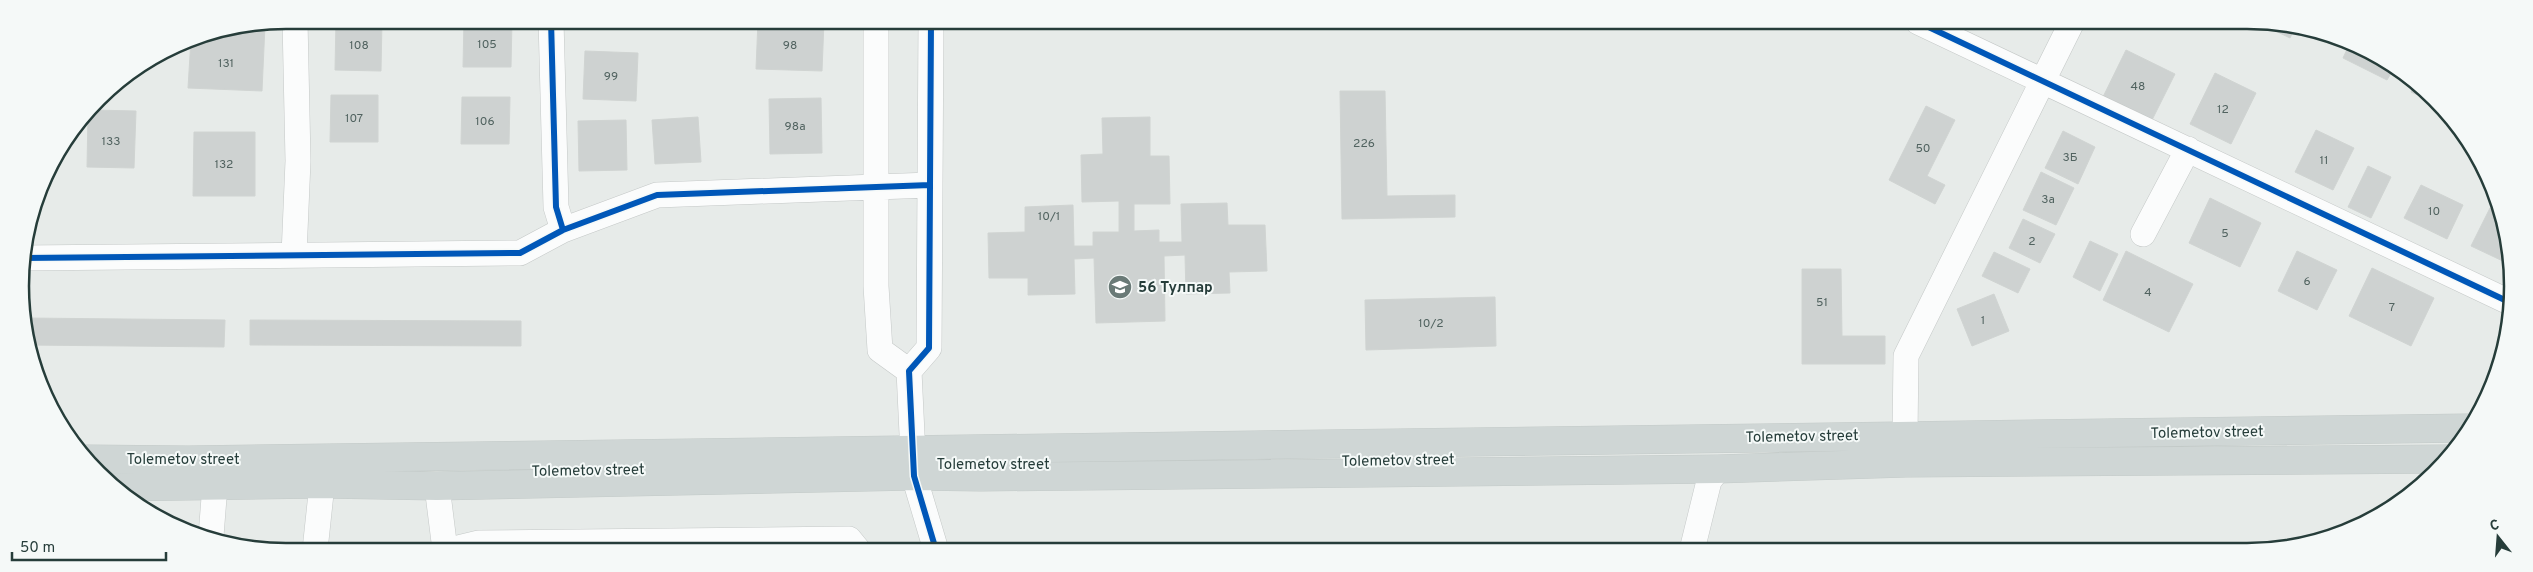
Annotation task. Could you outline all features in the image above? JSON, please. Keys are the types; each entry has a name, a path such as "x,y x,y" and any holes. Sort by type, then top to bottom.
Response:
{"main road":[{"name":"Tolemetov street","path":"125,487 322,484 437,486 1320,445 2462,428"},
{"path":"1320,445 1326,474"},
{"name":"Tolemetov street","path":"95,459 913,464 981,477 1718,469 1906,463 2437,459"}],"street":[{"path":"294,255 298,161 295,29"},
{"path":"551,29 556,206 563,230"},
{"path":"876,29 876,286 880,350 909,372"},
{"path":"931,29 929,348 909,372 913,464 934,543"},
{"path":"1933,29 2504,299"},
{"path":"1905,435 1906,356 2069,29"},
{"path":"2143,234 2188,149"},
{"path":"30,257 520,253 563,230 657,195 930,185"},
{"path":"116,458 120,483"},
{"path":"1694,543 1709,481 1718,469"},
{"path":"316,543 322,484"},
{"path":"211,532 215,485"},
{"path":"437,486 444,543"},
{"path":"553,543 849,539 852,543"}],"building":[{"path":"265,29 262,91 188,88 191,47 219,38"},
{"path":"336,29 382,29 381,71 335,70"},
{"path":"464,29 512,29 511,67 463,67"},
{"path":"758,29 824,29 822,71 756,69"},
{"path":"2274,30 2292,33 2290,38"},
{"path":"2347,49 2391,73 2387,80 2343,58"},
{"path":"2126,50 2175,74 2151,122 2102,99"},
{"path":"585,51 638,53 636,101 583,99"},
{"path":"2215,73 2256,93 2231,144 2190,124"},
{"path":"2412,89 2421,96 2411,92"},
{"path":"1340,91 1385,91 1387,196 1455,195 1455,217 1342,219"},
{"path":"331,95 378,95 378,142 330,142"},
{"path":"462,97 510,97 509,144 461,144"},
{"path":"821,98 822,153 770,154 769,99"},
{"path":"1926,106 1955,120 1927,176 1945,185 1935,204 1889,180"},
{"path":"98,110 136,111 134,168 87,167 88,122 93,116"},
{"path":"698,117 701,162 655,164 652,120"},
{"path":"1150,117 1150,156 1169,156 1170,204 1134,204 1134,231 1159,230 1159,242 1182,242 1181,204 1227,203 1228,225 1265,225 1267,271 1229,272 1230,293 1186,294 1185,255 1164,256 1165,321 1096,323 1094,258 1074,259 1075,294 1028,295 1028,278 989,278 988,233 1025,232 1025,207 1073,205 1074,246 1093,246 1093,232 1119,232 1119,201 1082,202 1081,155 1103,154 1102,118"},
{"path":"626,120 627,170 579,171 578,121"},
{"path":"2316,130 2354,148 2333,190 2295,172"},
{"path":"2063,131 2095,147 2078,184 2045,168"},
{"path":"194,132 255,132 255,196 193,196"},
{"path":"2368,166 2391,177 2371,218 2348,207"},
{"path":"2041,172 2074,188 2056,225 2023,210"},
{"path":"2421,185 2463,205 2447,239 2404,218"},
{"path":"2210,198 2261,223 2240,267 2189,243"},
{"path":"2490,208 2493,210 2495,219 2503,261 2471,246"},
{"path":"2023,219 2055,234 2040,263 2009,248"},
{"path":"2090,241 2118,254 2100,291 2073,277"},
{"path":"2126,251 2193,284 2169,332 2103,300"},
{"path":"2297,251 2337,270 2317,310 2278,291"},
{"path":"1994,252 2030,269 2018,293 1982,276"},
{"path":"2372,268 2434,298 2411,346 2349,316"},
{"path":"1802,269 1841,269 1842,336 1885,336 1885,364 1802,364"},
{"path":"1994,294 2009,331 1972,346 1957,309"},
{"path":"1495,297 1496,346 1366,350 1365,300"},
{"path":"31,318 225,320 224,347 36,345"},
{"path":"250,320 521,321 521,346 250,345"}],"cycle path":[{"path":"551,29 556,207 563,230 657,195 930,185"},
{"path":"931,29 929,348 909,371 914,476 934,543"},
{"path":"1933,29 2504,300"},
{"path":"30,258 520,253 563,230"}],"place":[{"name":"56 Тулпар","path":"1120,287"}]}
